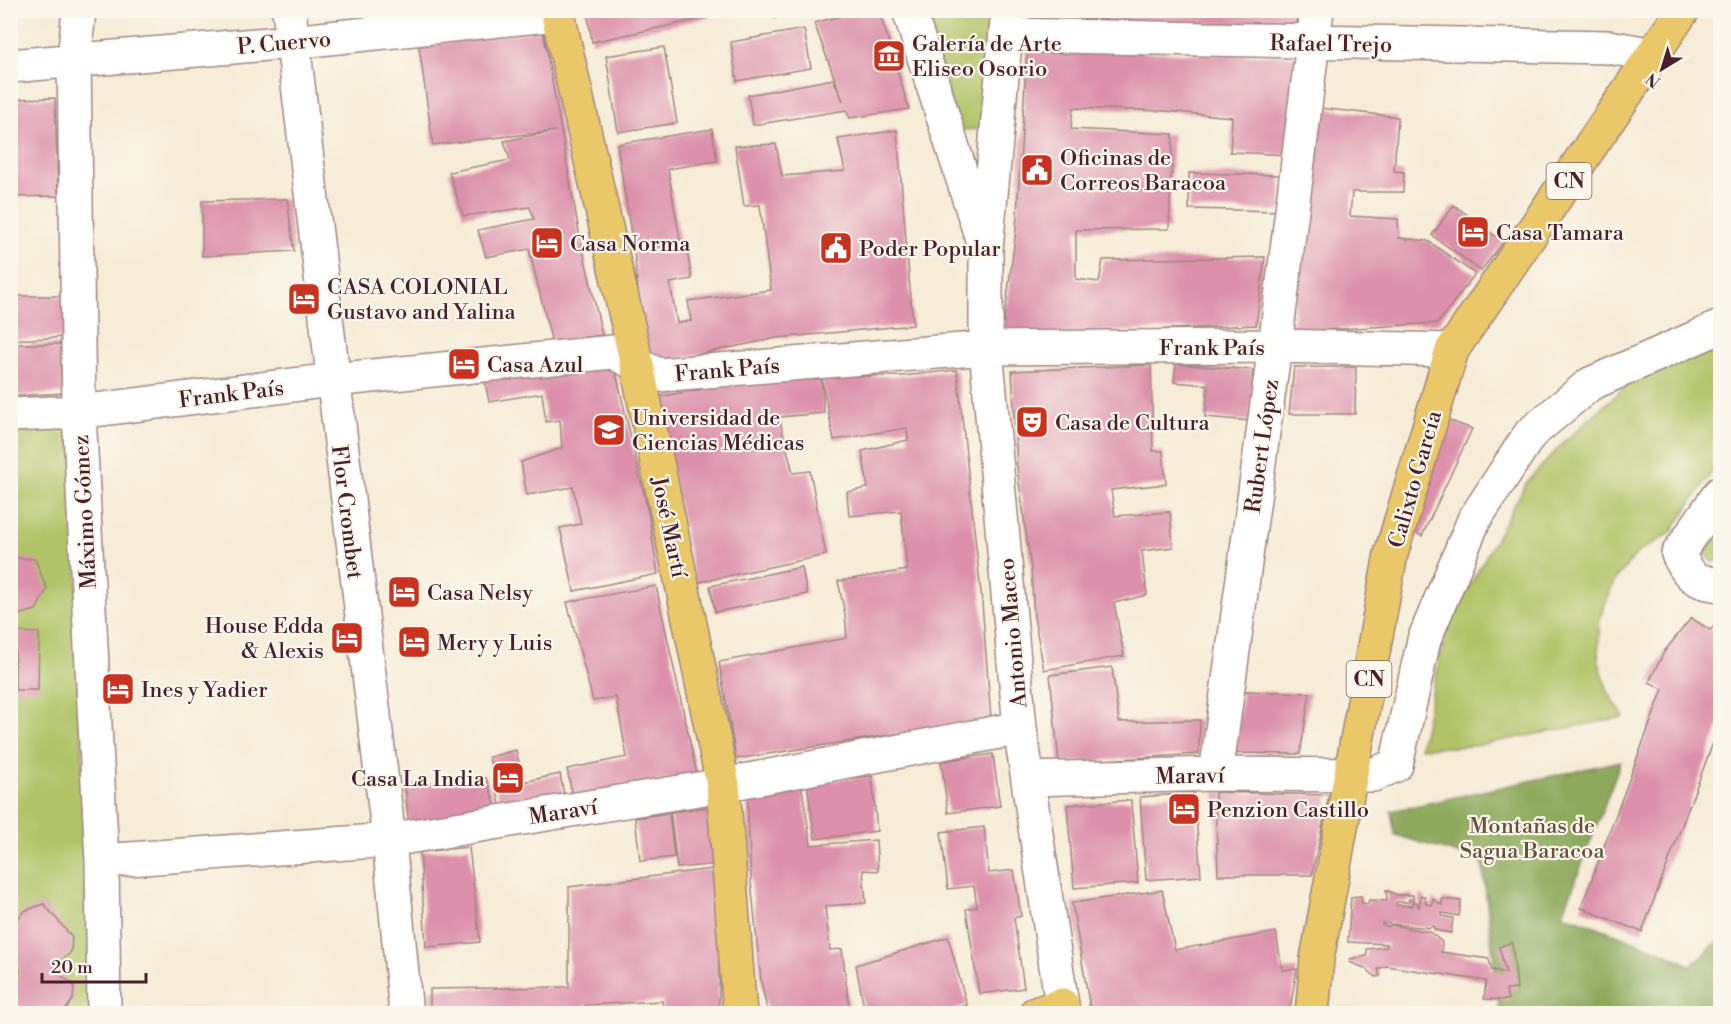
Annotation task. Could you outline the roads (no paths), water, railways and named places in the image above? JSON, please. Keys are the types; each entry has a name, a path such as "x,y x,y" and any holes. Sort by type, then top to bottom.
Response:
{"main road":[{"name":"Calixto García","path":"1312,1014 1317,959 1391,554 1452,350 1655,55 1683,10"},
{"name":"José Martí","path":"557,13 637,365 723,785 740,1014"}],"street":[{"name":"Máximo Gómez","path":"79,10 74,60 80,412 102,861 104,1014"},
{"name":"Antonio Maceo","path":"909,10 986,249"},
{"name":"Rubert López","path":"1216,774 1275,346 1315,43 1317,10"},
{"name":"P. Cuervo","path":"10,66 74,60 290,26 557,13"},
{"name":"Antonio Maceo","path":"1007,23 986,249 986,348 1020,728 1029,779 1053,1011"},
{"name":"Rafael Trejo","path":"1007,23 1315,43 1608,47 1655,55"},
{"name":"Flor Crombet","path":"290,26 389,840 406,1014"},
{"name":"Maraví","path":"1029,779 1216,774 1373,775 1396,765 1424,640 1474,520 1530,434 1590,384 1720,327"},
{"name":"Frank País","path":"10,415 80,412 332,380 613,352 658,375 986,348 1275,346 1452,350"},
{"path":"1720,493 1678,554 1687,573 1700,582 1720,585"},
{"name":"Maraví","path":"102,861 389,840 723,785 1020,728"}],"place":[{"name":"Galería de Arte Eliseo Osorio","path":"889,56"},
{"name":"Oficinas de Correos Baracoa","path":"1037,170"},
{"name":"Casa Tamara","path":"1473,232"},
{"name":"Casa Norma","path":"547,243"},
{"name":"Poder Popular","path":"836,248"},
{"name":"CASA COLONIAL Gustavo and Yalina","path":"304,299"},
{"name":"Casa Azul","path":"464,364"},
{"name":"Casa de Cultura","path":"1032,422"},
{"name":"Universidad de Ciencias Médicas","path":"609,430"},
{"name":"Casa Nelsy","path":"404,592"},
{"name":"House Edda & Alexis","path":"347,638"},
{"name":"Mery y Luis","path":"414,642"},
{"name":"Ines y Yadier","path":"118,689"},
{"name":"Casa La India","path":"508,778"},
{"name":"Penzion Castillo","path":"1184,809"}],"park label":[{"name":"Montañas de Sagua Baracoa","path":"1532,838"}]}
